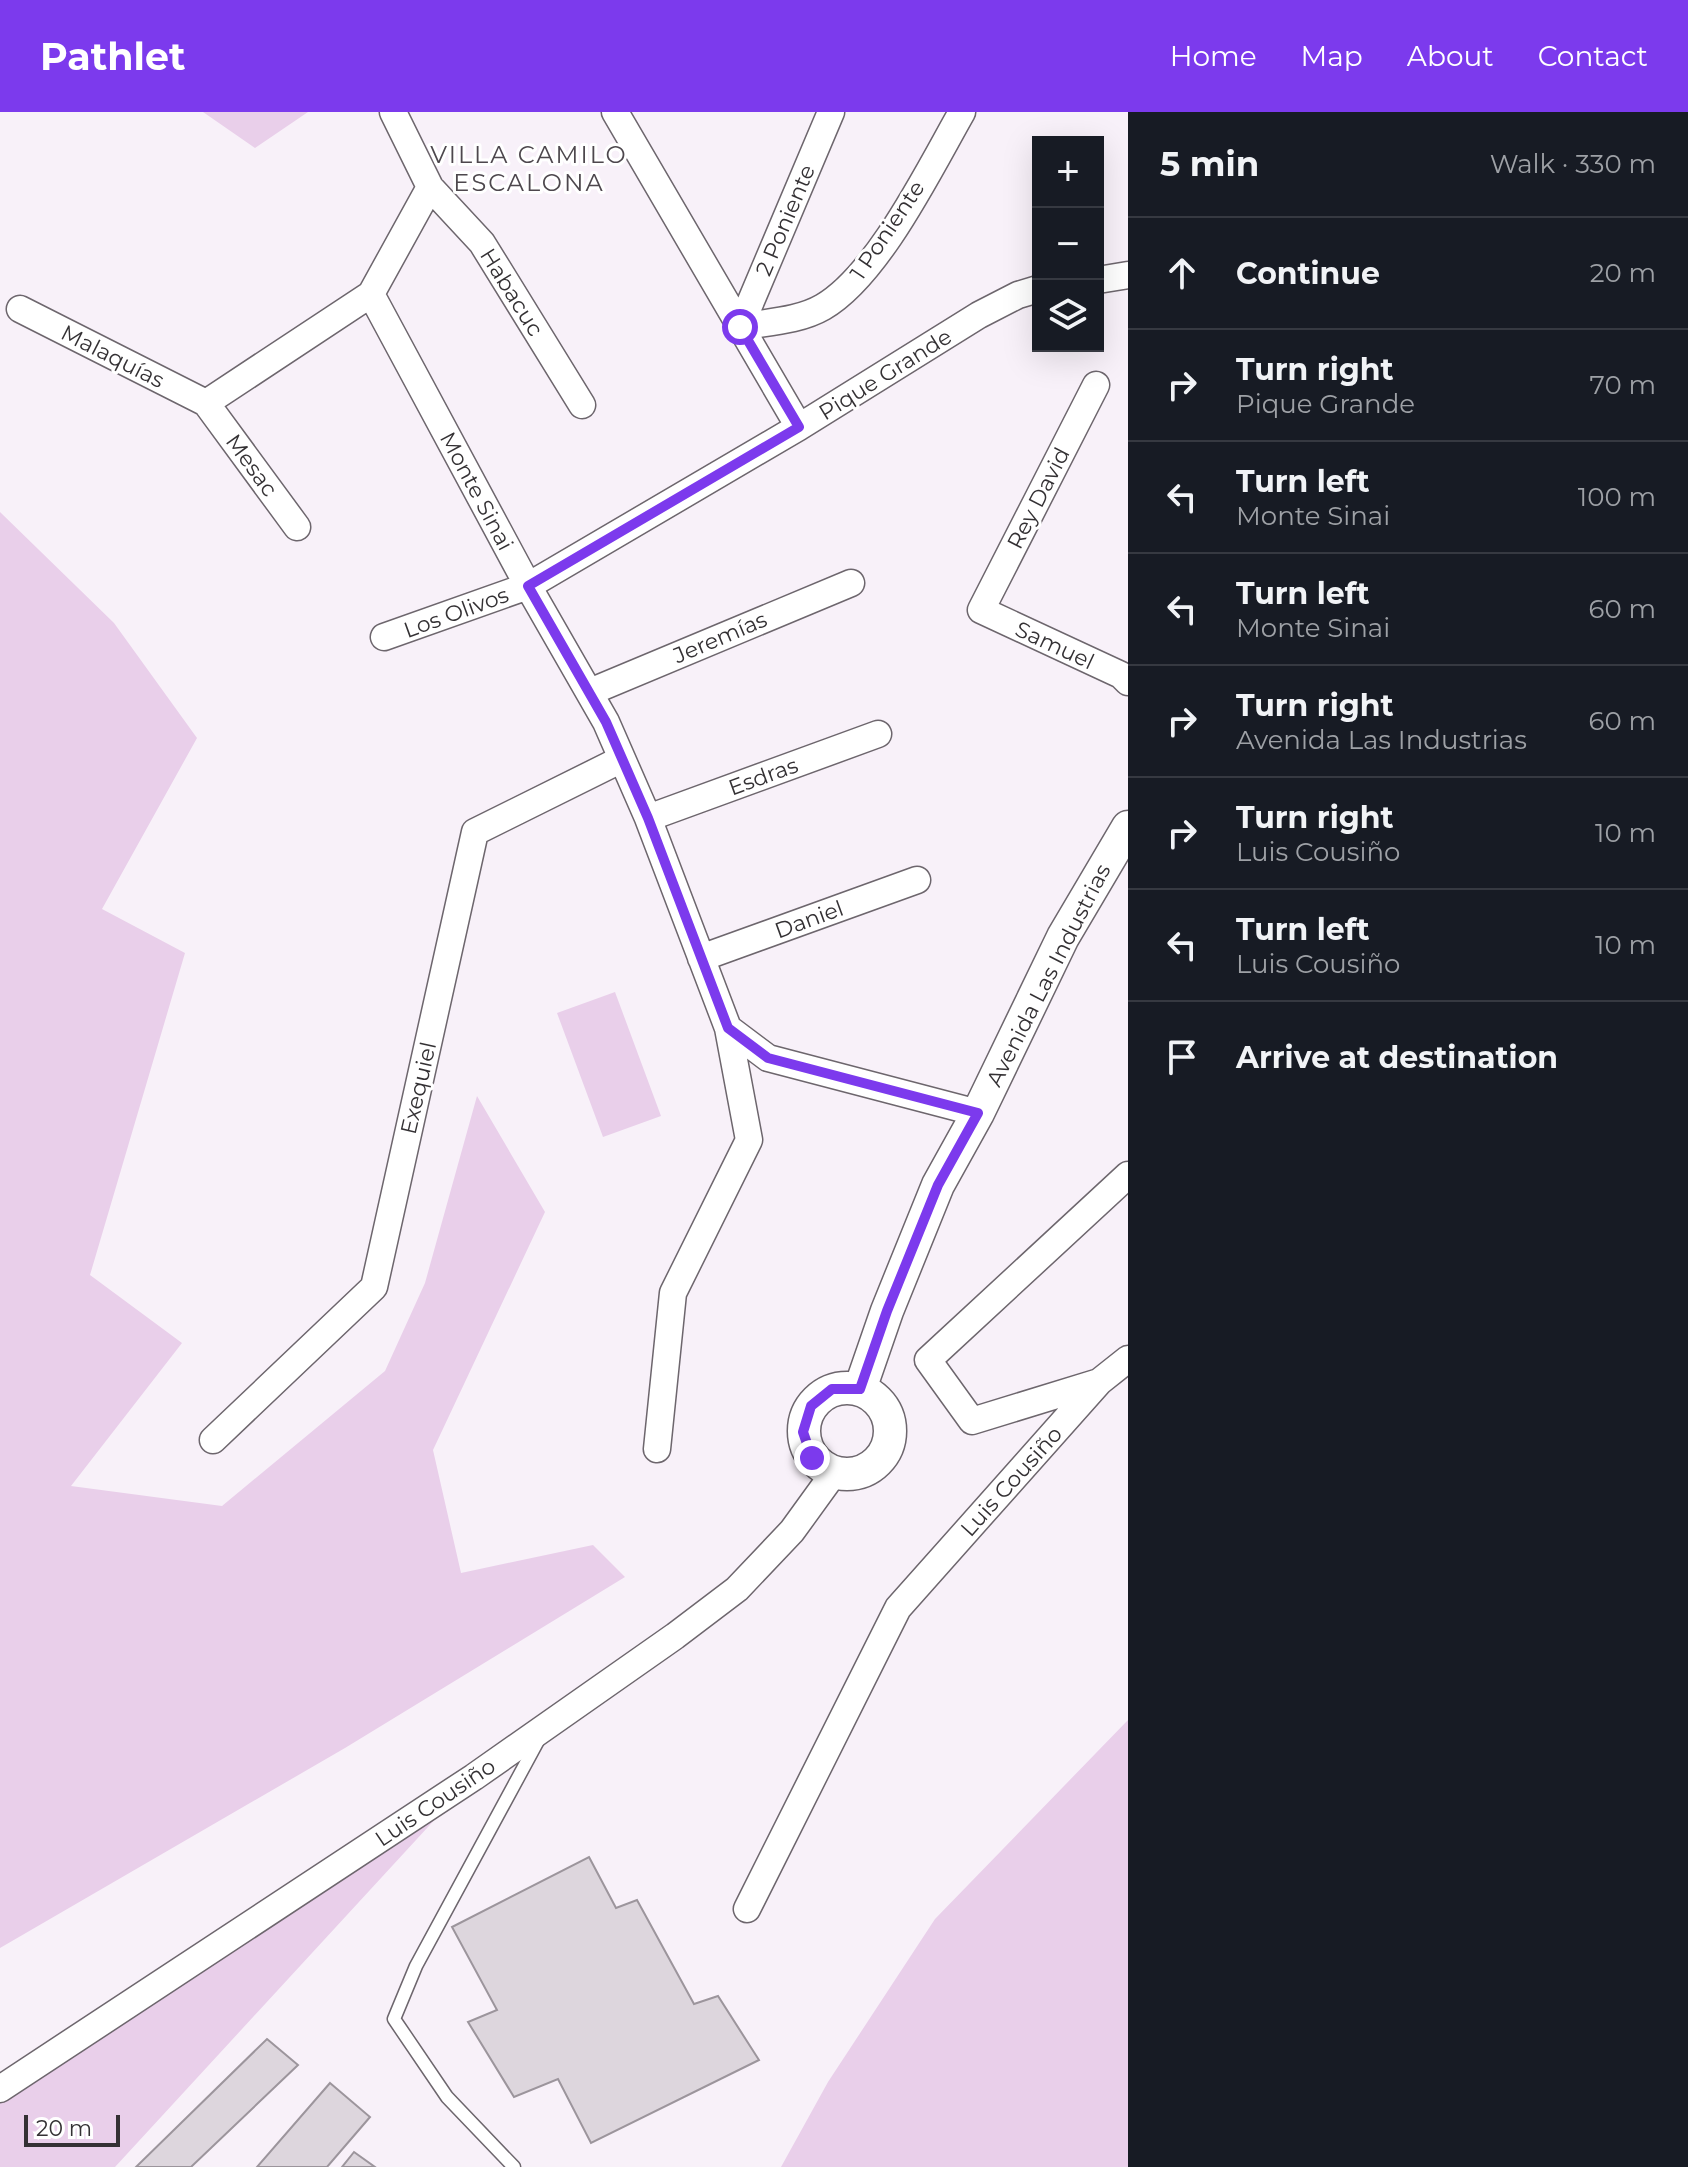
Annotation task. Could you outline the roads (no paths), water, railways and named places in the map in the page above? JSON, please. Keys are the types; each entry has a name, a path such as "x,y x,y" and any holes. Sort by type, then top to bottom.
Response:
{"street":[{"path":"206,403 371,294 430,187 393,112"},
{"path":"615,112 799,427"},
{"name":"2 Poniente","path":"740,327 831,112"},
{"name":"1 Poniente","path":"740,327 808,314 840,295 888,238 962,112"},
{"name":"Habacuc","path":"430,187 482,243 582,405"},
{"path":"1104,279 1128,275"},
{"name":"Pique Grande","path":"528,586 799,427 989,309 1032,291"},
{"name":"Monte Sinai","path":"371,294 528,586 590,692 648,818 728,1028 749,1140 673,1293 657,1449"},
{"name":"Malaquías","path":"20,309 206,403"},
{"name":"Rey David","path":"981,610 1096,385"},
{"name":"Mesac","path":"206,403 297,527"},
{"name":"Jeremías","path":"590,692 851,583"},
{"name":"Los Olivos","path":"384,637 528,586"},
{"name":"Samuel","path":"981,610 1126,673"},
{"name":"Esdras","path":"648,818 878,734"},
{"name":"Exequiel","path":"213,1440 374,1287 475,832 622,759"},
{"name":"Avenida Las Industrias","path":"860,1389 887,1311 938,1185 978,1113 1063,937 1128,827"},
{"name":"Daniel","path":"701,958 917,880"},
{"path":"728,1028 768,1058 978,1113"},
{"path":"1099,1382 972,1421 928,1360 1128,1175"},
{"name":"Luis Cousiño","path":"747,1909 898,1608 1099,1382 1128,1359"},
{"path":"832,1389 860,1389 882,1404 887,1417 891,1430 883,1456 861,1473 834,1473 812,1458 803,1432 811,1406 832,1389"},
{"name":"Luis Cousiño","path":"0,2089 461,1785 675,1636 737,1589 792,1531 834,1473"}],"lane":[{"path":"514,2167 447,2097 394,2019 416,1966 549,1723"}],"district":[{"name":"VILLA CAMILO ESCALONA","path":"529,169"}]}
